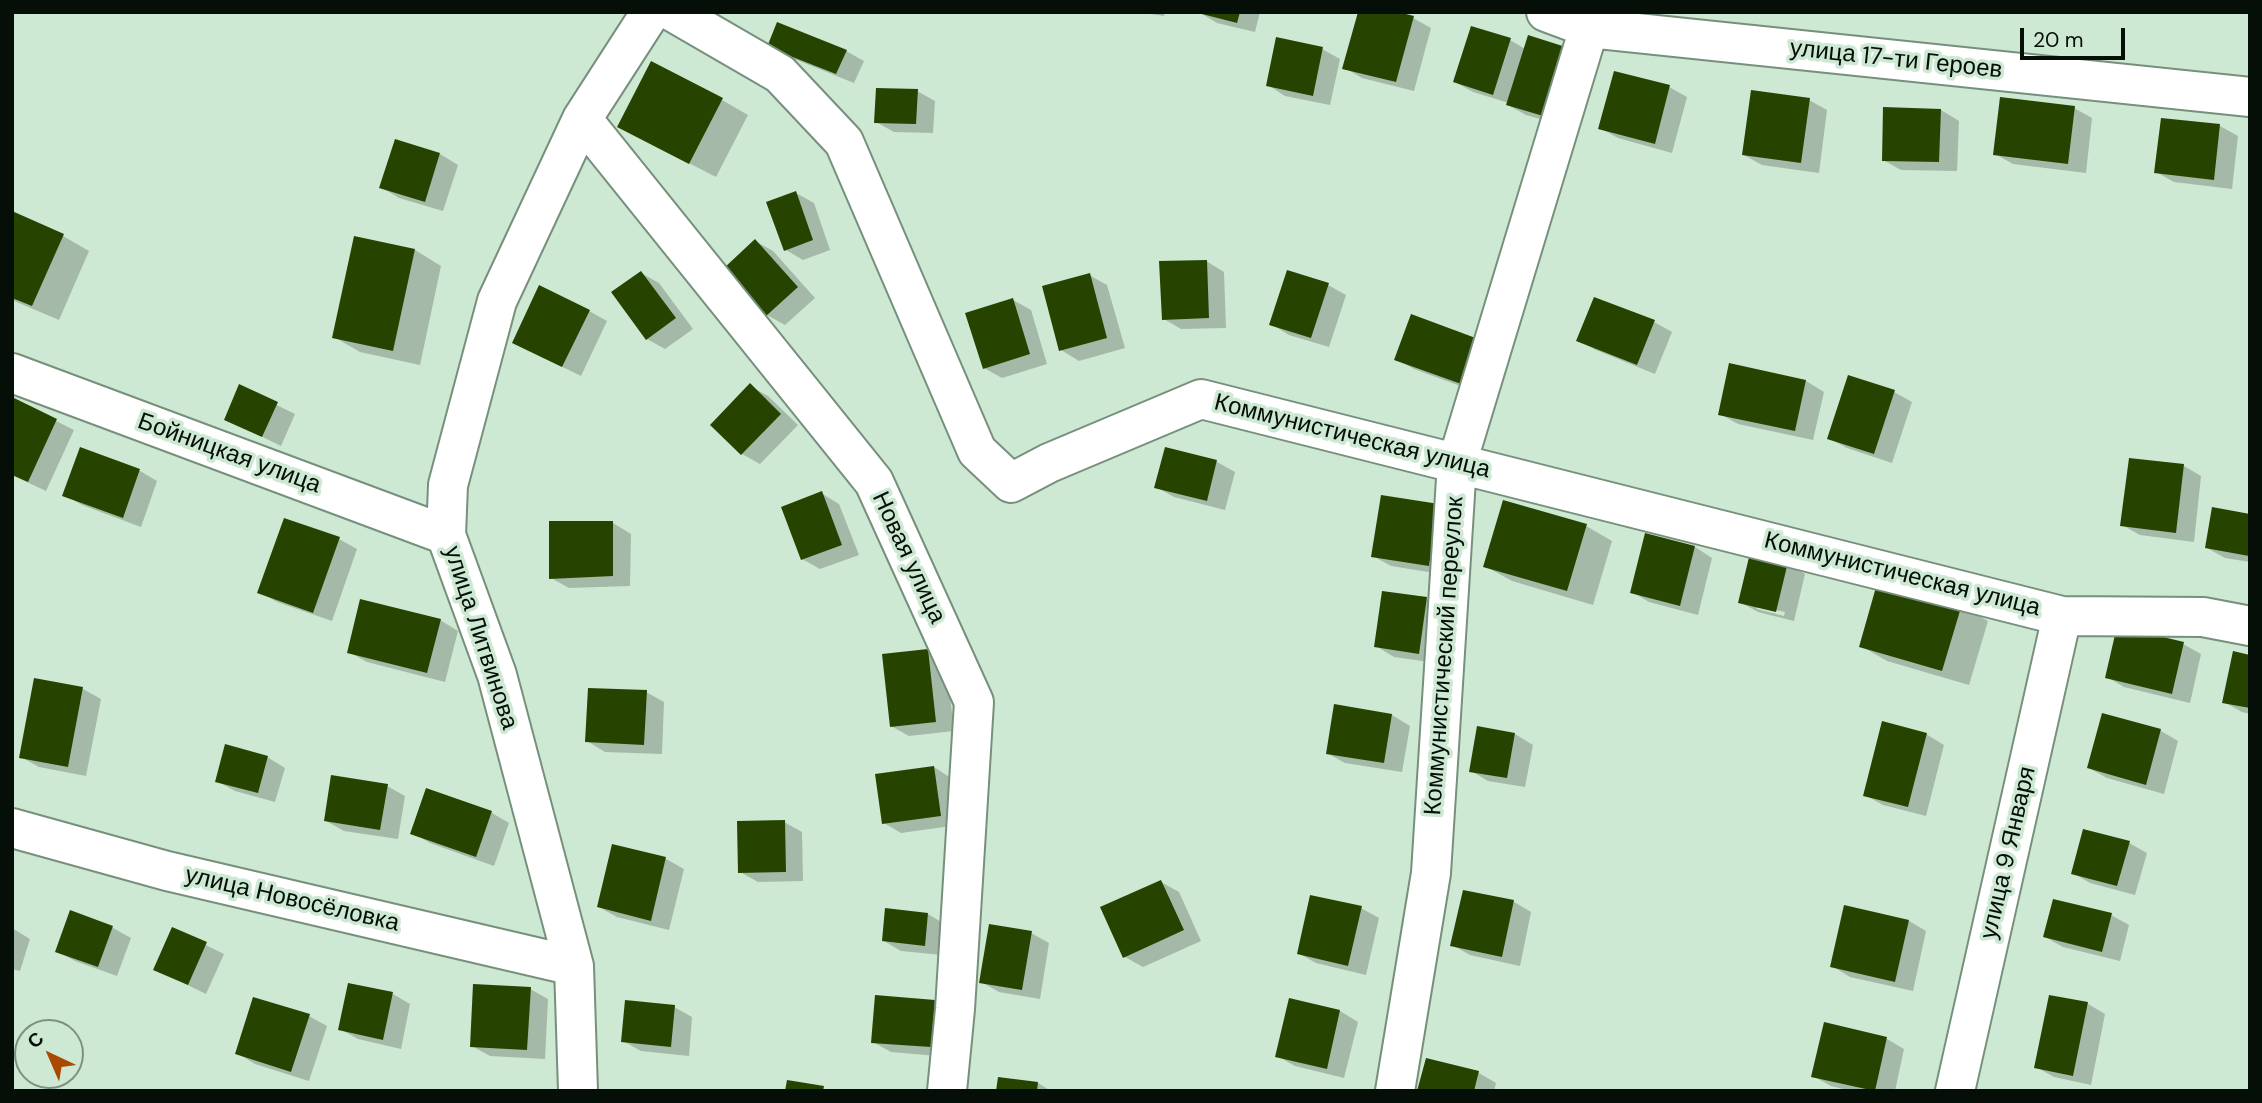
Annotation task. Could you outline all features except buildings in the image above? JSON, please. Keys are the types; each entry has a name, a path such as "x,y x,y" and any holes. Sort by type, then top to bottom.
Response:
{"street":[{"name":"улица Литвинова","path":"578,1091 574,965 497,675 446,535 448,485 497,301 582,119 651,12"},
{"name":"Коммунистическая улица","path":"673,12 780,74 844,142 977,451 1011,483 1049,463 1201,399 2062,616 2203,617 2250,626"},
{"name":"улица 17-ти Героев","path":"1546,12 1589,28 2250,97"},
{"name":"Коммунистический переулок","path":"1395,1091 1431,873 1457,463 1589,28"},
{"name":"Новая улица","path":"582,119 874,482 974,702 955,1009 947,1091"},
{"name":"Бойницкая улица","path":"12,373 446,535"},
{"name":"улица 9 Января","path":"1955,1091 2062,616"},
{"name":"улица Новосёловка","path":"12,828 167,871 574,965"}]}
